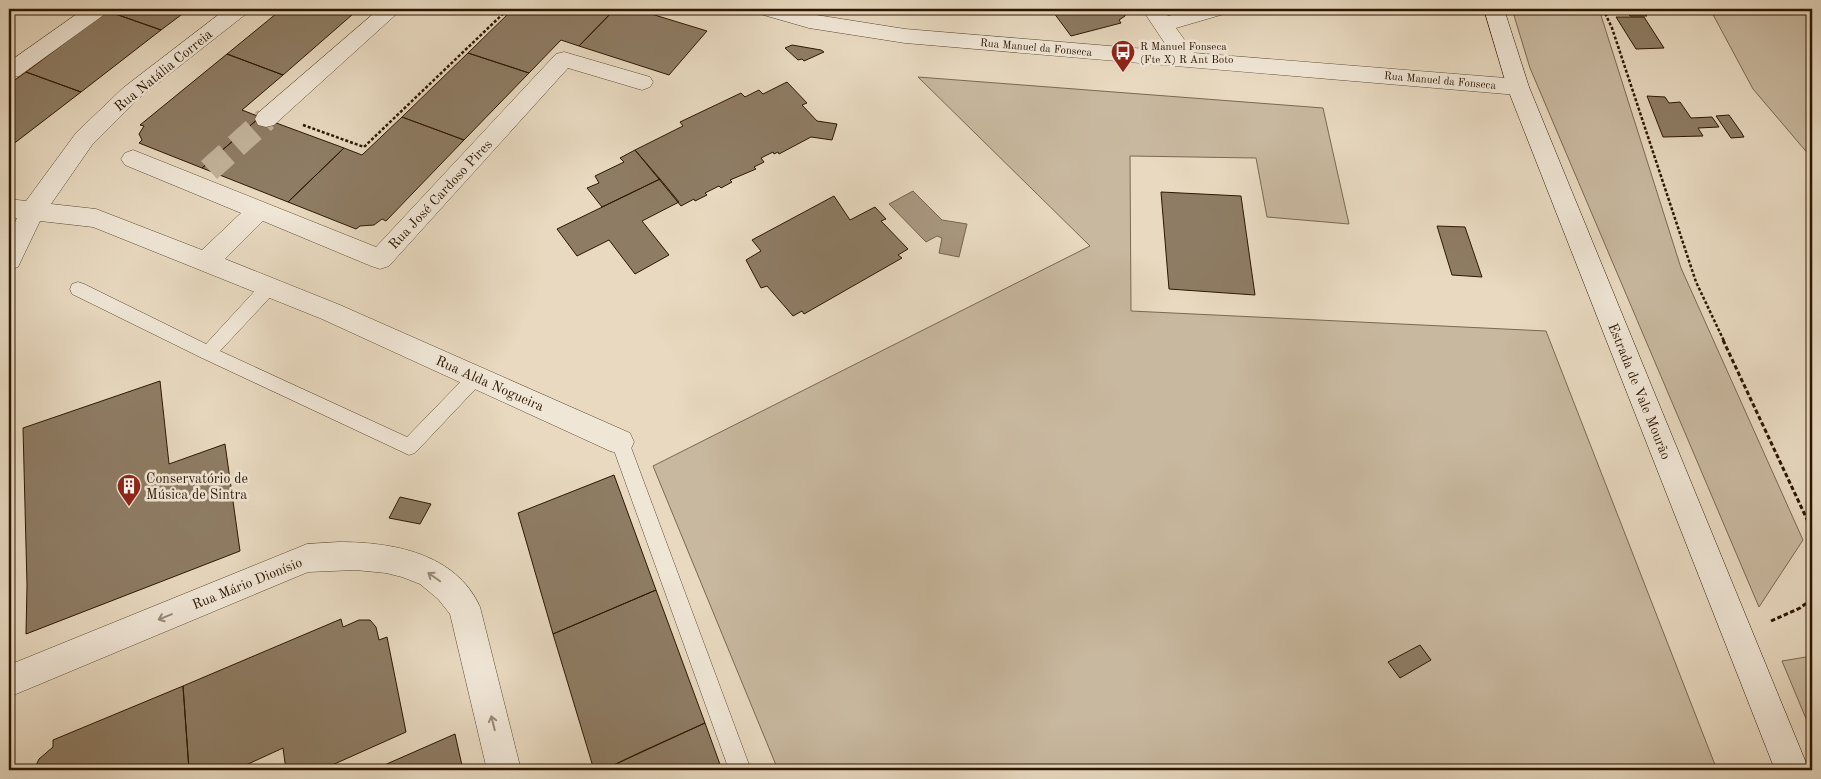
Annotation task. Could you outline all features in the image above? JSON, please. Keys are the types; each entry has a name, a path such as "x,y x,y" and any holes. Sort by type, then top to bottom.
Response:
{"street":[{"path":"9,70 11,71 98,9"},
{"name":"Rua Natália Correia","path":"9,260 21,209 84,139 131,92 239,9"},
{"path":"266,119 392,9"},
{"name":"Rua Manuel da Fonseca","path":"767,9 809,21 905,36 1518,87"},
{"path":"1187,59 1158,16 1217,9"},
{"name":"Estrada de Vale Mourão","path":"1494,9 1518,87 1792,770"},
{"name":"Rua José Cardoso Pires","path":"133,159 201,177 259,210 380,258 564,59 642,82"},
{"name":"Rua Alda Nogueira","path":"21,209 96,218 331,312 620,442"},
{"path":"206,262 259,210"},
{"name":"Rua Mário Dionísio","path":"9,681 307,558 377,556 407,564 433,574 452,592 464,607 504,770"}],"lane":[{"path":"208,353 269,287"},
{"path":"78,289 208,353 409,447 476,377"},
{"name":"Rua Alda Nogueira","path":"620,442 740,770"}],"path":[{"path":"323,132 364,148 508,9"},
{"path":"1603,9 1612,28 1696,282 1812,530"},
{"path":"1738,635 1800,608 1812,599"}],"shaded area":[{"path":"1512,9 1599,9 1681,268 1803,540 1759,607 1530,68"},
{"path":"1710,9 1812,9 1812,156 1810,156 1753,89"},
{"path":"918,77 1323,108 1349,224 1267,217 1256,158 1130,156 1131,311 1546,331 1717,770 778,770 653,466 1090,246"},
{"path":"913,191 942,220 967,224 959,257 939,253 942,238 937,236 926,242 889,204"},
{"path":"1812,656 1812,733 1782,661"}],"building":[{"path":"111,9 189,9 161,30 107,11"},
{"path":"282,9 336,9 353,14 283,75 227,54"},
{"path":"336,9 359,9 353,14"},
{"path":"513,9 615,9 579,46 561,40 529,73 468,53"},
{"path":"615,9 635,9 707,31 669,75 579,46"},
{"path":"1051,9 1125,9 1125,16 1119,20 1121,23 1071,36"},
{"path":"1624,9 1641,9 1647,16 1630,16"},
{"path":"107,11 161,30 81,92 26,72"},
{"path":"1616,17 1644,17 1664,48 1636,49"},
{"path":"792,45 824,52 804,61 802,59 798,60 785,48"},
{"path":"468,53 529,73 464,140 402,117"},
{"path":"227,54 283,75 242,110 260,117 202,168 139,143 142,140 139,134 144,126 140,125"},
{"path":"26,72 81,92 12,145 9,144 9,84"},
{"path":"787,82 807,103 802,105 817,121 837,124 832,140 811,137 779,154 778,152 774,154 773,152 761,158 764,162 754,167 756,169 730,180 732,182 721,188 719,186 705,193 707,195 695,201 694,199 681,206 635,150 683,126 680,122 741,93 745,97 759,90 763,94"},
{"path":"1647,96 1665,97 1669,103 1680,102 1691,118 1712,117 1719,127 1698,128 1703,136 1663,137"},
{"path":"1729,115 1744,137 1731,138 1716,116"},
{"path":"260,117 344,148 288,202 202,168"},
{"path":"402,117 464,140 386,221 382,219 374,225 360,226 356,229 288,202 344,148 362,155"},
{"path":"635,150 660,179 602,207 587,188 599,183 595,176 624,162 620,158"},
{"path":"660,179 679,202 642,221 669,255 635,274 609,240 577,256 557,229"},
{"path":"1161,192 1241,196 1255,295 1169,289"},
{"path":"834,196 850,220 875,207 886,219 881,221 908,249 898,255 902,258 804,314 802,311 793,316 767,286 761,288 746,260 761,251 752,240"},
{"path":"1437,226 1465,227 1482,277 1452,275"},
{"name":"Conservatório de Música de Sintra","path":"160,381 169,464 225,444 240,551 26,634 27,585 23,428"},
{"path":"614,475 656,590 553,634 518,513"},
{"path":"400,497 431,504 420,524 389,518"},
{"path":"656,590 705,723 603,770 594,770 553,634"},
{"path":"341,619 343,627 359,620 370,620 376,627 379,640 387,637 406,732 321,770 286,770 283,748 235,770 189,770 183,686"},
{"path":"1420,645 1431,660 1400,678 1388,662"},
{"path":"183,686 189,770 34,770 39,759 53,747 53,740"},
{"path":"705,723 722,770 603,770 645,750"},
{"path":"455,734 463,770 373,770"}],"tunnel":[{"path":"209,170 266,119"}],"place":[{"name":"R Manuel Fonseca (Fte X) R Ant Boto","path":"1123,73"},
{"name":"Conservatório de Música de Sintra","path":"129,507"}]}
